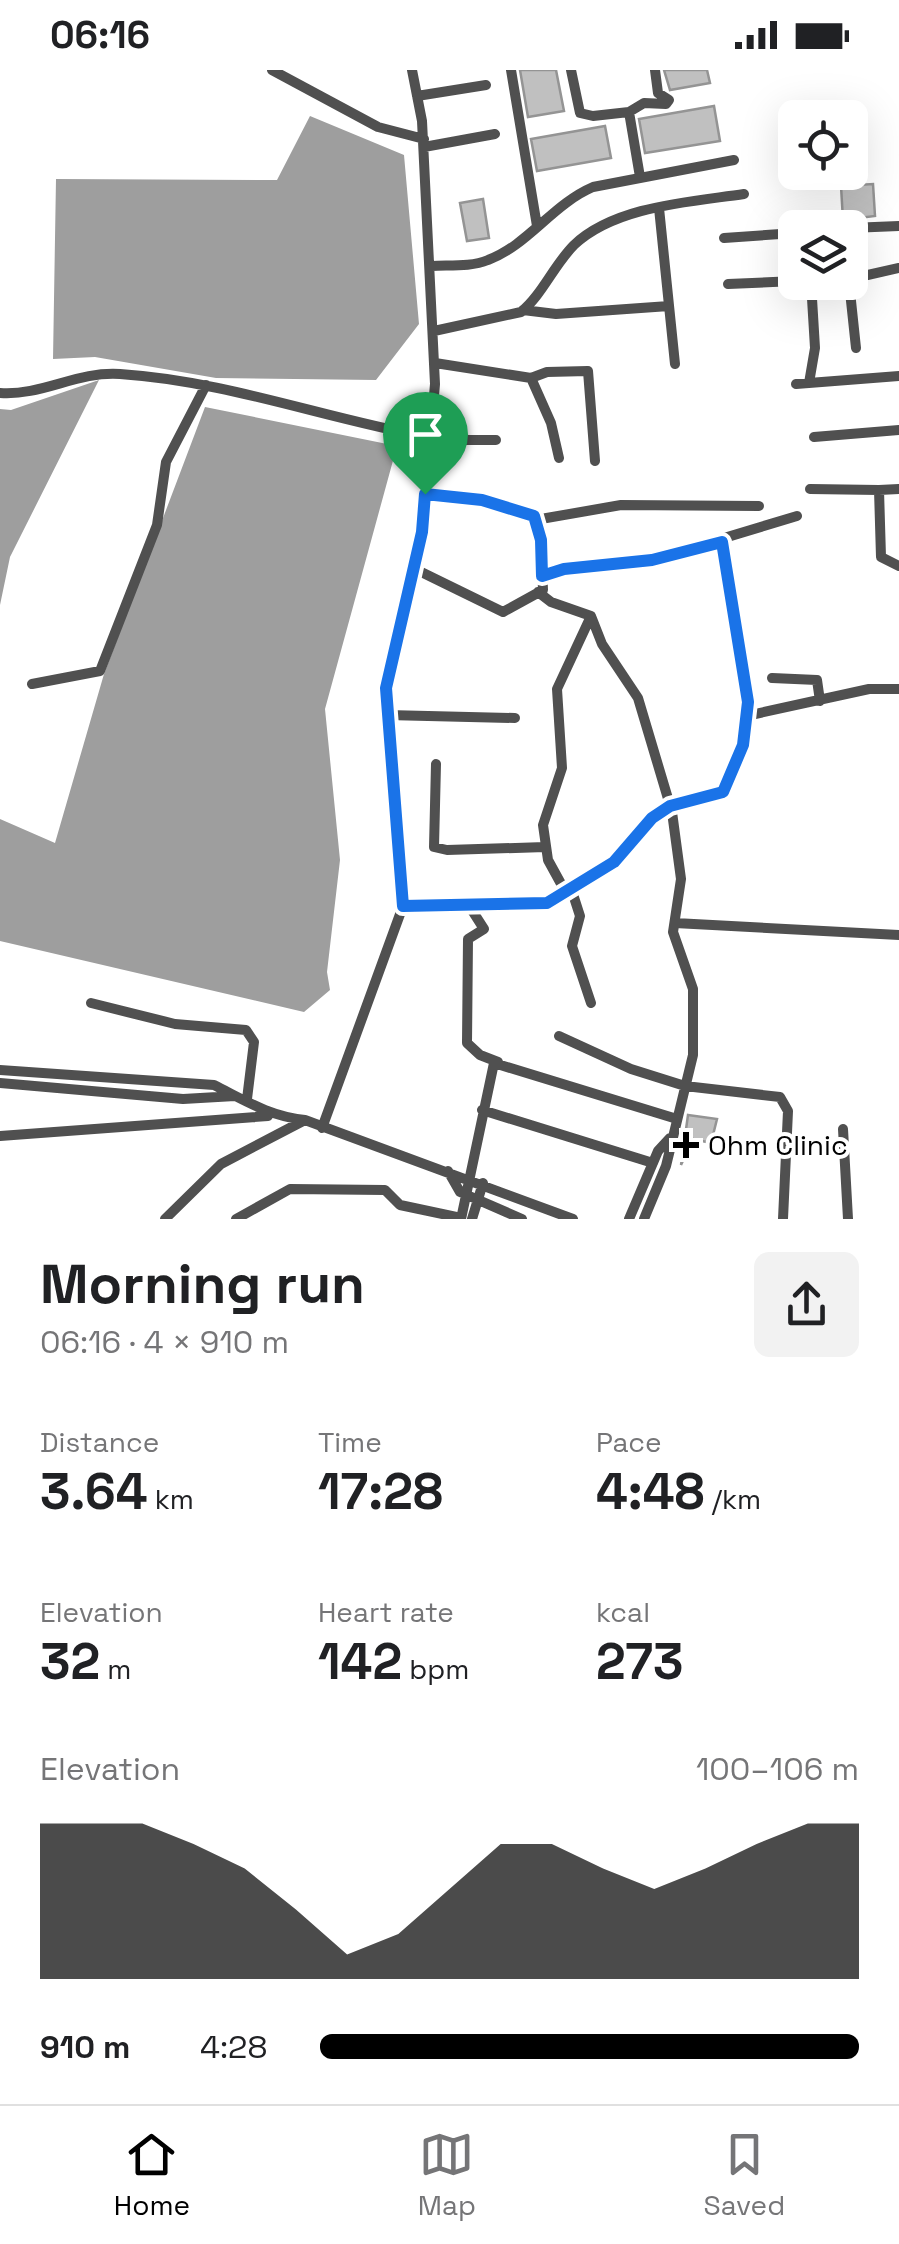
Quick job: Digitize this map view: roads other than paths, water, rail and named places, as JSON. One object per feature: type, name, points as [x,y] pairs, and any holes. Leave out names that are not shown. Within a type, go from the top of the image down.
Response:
[{"type":"street","points":[[272,70],[378,127],[424,143],[495,134]]},
{"type":"street","points":[[322,1128],[403,906],[386,688],[425,494],[435,364],[424,143],[412,70]]},
{"type":"street","points":[[511,70],[537,226]]},
{"type":"street","points":[[571,70],[580,112],[593,116],[629,112],[644,103],[666,104],[669,100],[658,93],[655,70]]},
{"type":"street","points":[[418,96],[486,85]]},
{"type":"street","points":[[629,112],[640,177]]},
{"type":"street","points":[[432,266],[488,260],[574,195],[640,177],[734,160]]},
{"type":"street","points":[[523,310],[577,242],[622,219],[660,208],[744,194]]},
{"type":"street","points":[[660,208],[675,364]]},
{"type":"street","points":[[868,227],[899,226]]},
{"type":"street","points":[[724,238],[778,233]]},
{"type":"street","points":[[868,275],[899,268]]},
{"type":"street","points":[[728,284],[778,282]]},
{"type":"street","points":[[809,384],[816,348],[812,300]]},
{"type":"street","points":[[851,300],[856,348]]},
{"type":"street","points":[[434,331],[523,310],[556,314],[669,306]]},
{"type":"street","points":[[435,364],[531,378],[547,372],[588,371],[595,461]]},
{"type":"street","points":[[0,394],[24,394],[74,377],[103,374],[206,385],[430,438],[496,440]]},
{"type":"street","points":[[796,384],[899,376]]},
{"type":"street","points":[[531,378],[551,423],[559,458]]},
{"type":"street","points":[[32,684],[100,671],[157,525],[166,462],[206,385]]},
{"type":"street","points":[[814,437],[899,430]]},
{"type":"street","points":[[810,489],[899,489]]},
{"type":"street","points":[[879,490],[881,557],[899,566]]},
{"type":"street","points":[[425,494],[482,500],[520,509],[536,520],[621,505],[759,506]]},
{"type":"street","points":[[542,576],[564,569],[652,560],[722,542],[796,516]]},
{"type":"street","points":[[413,568],[503,612],[543,590],[536,520]]},
{"type":"street","points":[[403,906],[547,903],[614,862],[652,818],[670,806],[723,792],[743,745],[746,716],[742,656],[722,542]]},
{"type":"street","points":[[538,592],[551,602],[591,616],[602,644],[638,698],[670,806],[680,879],[674,932],[693,988],[693,1055],[674,1133],[644,1219]]},
{"type":"street","points":[[591,616],[557,689],[562,768],[543,825],[545,847],[580,916],[572,946],[591,1003]]},
{"type":"street","points":[[772,678],[817,680],[820,701]]},
{"type":"street","points":[[746,716],[877,687],[899,689]]},
{"type":"street","points":[[387,715],[515,718]]},
{"type":"street","points":[[436,764],[434,847],[545,847]]},
{"type":"street","points":[[468,904],[484,929],[468,939],[467,1043],[480,1055],[499,1062],[677,1119]]},
{"type":"street","points":[[675,922],[899,935]]},
{"type":"street","points":[[91,1003],[174,1024],[246,1030],[254,1042],[242,1098]]},
{"type":"street","points":[[559,1036],[631,1068],[685,1086],[780,1097],[788,1111],[783,1219]]},
{"type":"street","points":[[471,1198],[469,1178],[489,1069],[499,1062]]},
{"type":"street","points":[[0,1070],[214,1085],[270,1116]]},
{"type":"street","points":[[0,1084],[183,1100],[242,1098]]},
{"type":"street","points":[[482,1110],[654,1162]]},
{"type":"street","points":[[0,1138],[270,1116],[305,1120],[572,1219]]},
{"type":"street","points":[[165,1219],[221,1164],[305,1120]]},
{"type":"street","points":[[843,1130],[848,1219]]},
{"type":"street","points":[[629,1219],[654,1162],[674,1133]]},
{"type":"street","points":[[448,1171],[471,1198],[522,1219]]},
{"type":"street","points":[[236,1219],[298,1188],[385,1190],[400,1205],[465,1218],[471,1198],[482,1183]]},
{"type":"place","name":"Ohm Clinic","points":[[686,1145]]}]
